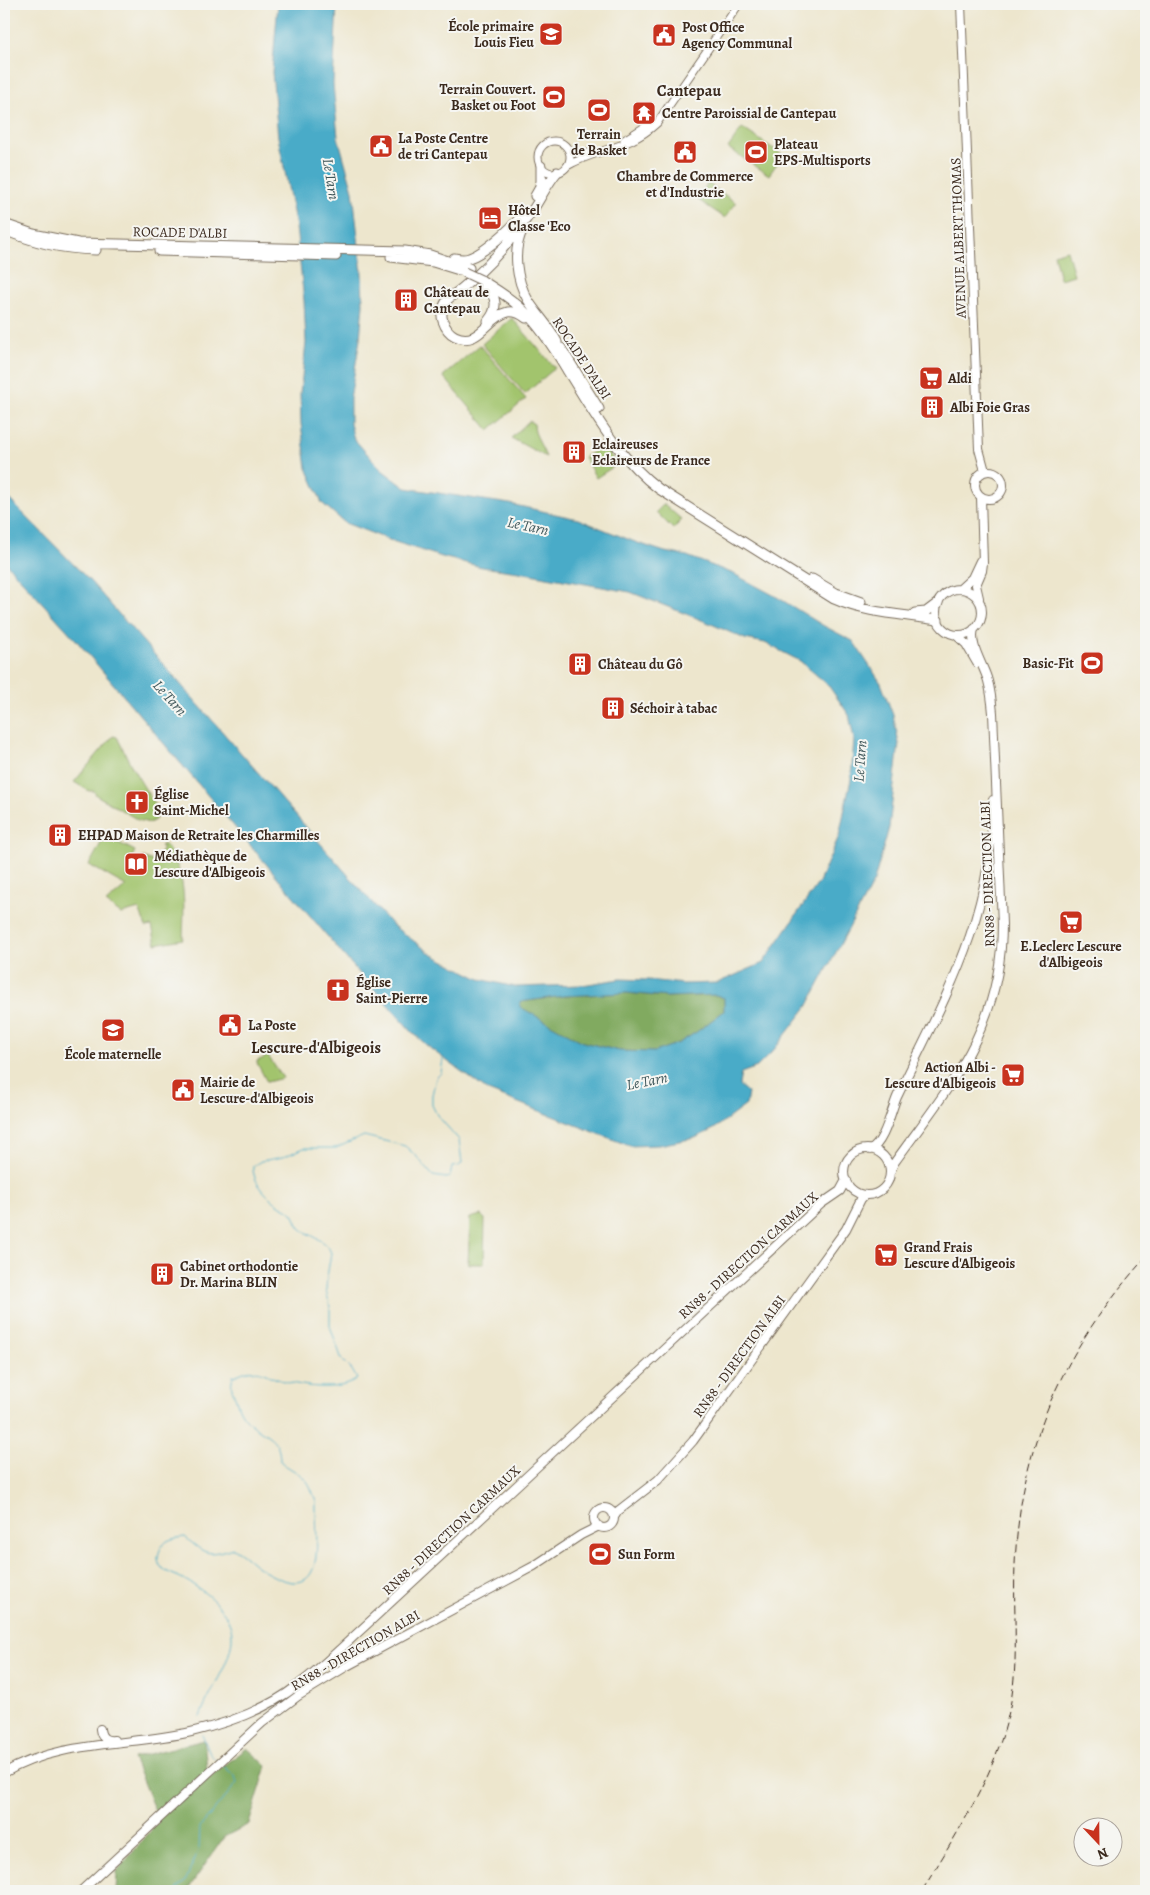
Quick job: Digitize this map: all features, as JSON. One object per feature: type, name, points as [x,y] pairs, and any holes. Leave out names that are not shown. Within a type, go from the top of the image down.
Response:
[{"type":"highway","points":[[541,166],[545,181],[539,204],[521,233],[517,248],[517,263],[524,292],[547,324],[556,342]]},
{"type":"highway","points":[[557,172],[541,186],[538,194],[504,247],[448,300],[442,310],[443,321],[450,332],[462,338],[473,337],[501,314],[519,313],[539,333],[577,386]]},
{"type":"highway","points":[[405,252],[433,253],[461,260],[475,256],[516,223],[545,181]]},
{"type":"highway","name":"ROCADE D'ALBI","points":[[4,224],[33,234],[78,243],[272,251]]},
{"type":"highway","name":"ROCADE D'ALBI","points":[[4,230],[52,246],[78,249],[391,254],[466,271]]},
{"type":"highway","name":"ROCADE D'ALBI","points":[[391,254],[405,252],[430,255],[466,271],[510,299],[535,323],[554,349],[618,449],[638,472],[659,490],[834,599],[861,608],[893,615],[938,620]]},
{"type":"highway","points":[[454,294],[447,308],[447,320],[458,331],[468,334],[475,332],[489,321],[496,306],[492,294],[482,280]]},
{"type":"highway","name":"ROCADE D'ALBI","points":[[482,280],[498,283],[523,302],[543,324],[623,445],[637,462],[661,483],[836,593],[854,601],[912,613],[926,612],[938,603]]},
{"type":"main road","points":[[734,4],[663,110],[652,122],[627,138],[582,154],[568,149],[557,142],[545,144],[538,154],[541,166],[548,172],[557,172],[577,160],[640,137],[657,123],[739,4]]},
{"type":"main road","name":"AVENUE ALBERT THOMAS","points":[[961,4],[979,449],[985,471]]},
{"type":"main road","points":[[567,166],[570,158],[568,149]]},
{"type":"main road","points":[[956,635],[968,633],[974,629],[981,619],[982,613],[976,585],[982,571],[981,497],[974,485],[978,476],[985,471],[992,471],[998,474],[1002,480],[1002,488],[997,496],[989,499],[981,497]]},
{"type":"main road","points":[[870,1150],[877,1145],[892,1096],[943,994],[966,940],[980,884],[993,800],[986,686],[974,657],[966,644],[956,635],[946,631],[938,620],[936,609],[946,592],[960,588],[976,571],[983,552]]},
{"type":"main road","points":[[960,588],[971,592],[979,600]]},
{"type":"main road","name":"RN88 - DIRECTION ALBI","points":[[890,1173],[894,1162],[958,1074],[981,1032],[992,1002],[1001,955],[994,713],[989,684],[973,642],[974,629]]},
{"type":"main road","points":[[870,1150],[878,1152],[884,1157],[889,1165],[890,1173],[883,1188],[877,1192],[865,1195],[850,1187],[846,1180],[845,1166],[849,1158],[856,1152],[870,1150]]},
{"type":"main road","name":"RN88 - DIRECTION CARMAUX","points":[[4,1773],[34,1759],[73,1749],[178,1735],[234,1720],[292,1690],[309,1677],[820,1204],[840,1191],[846,1180]]},
{"type":"main road","name":"RN88 - DIRECTION ALBI","points":[[614,1517],[618,1511],[658,1480],[693,1441],[846,1230],[861,1199],[865,1195]]},
{"type":"main road","points":[[600,1508],[609,1509],[614,1517],[610,1526],[604,1528],[599,1526],[595,1522],[594,1516],[600,1508]]},
{"type":"main road","name":"RN88 - DIRECTION ALBI","points":[[81,1891],[222,1760],[282,1708],[334,1674],[534,1566],[581,1535],[599,1526]]},
{"type":"main road","points":[[34,1759],[60,1749],[92,1742],[208,1727]]},
{"type":"main road","points":[[92,1742],[100,1729],[102,1736],[109,1740]]},
{"type":"green space","name":"Plateau EPS-Multisports","points":[[742,128],[783,155],[769,175],[728,148]]},
{"type":"green space","points":[[708,183],[736,203],[725,218],[697,199]]},
{"type":"green space","points":[[1067,250],[1074,275],[1060,279],[1054,254]]},
{"type":"green space","points":[[512,318],[555,368],[525,394],[482,344]]},
{"type":"green space","points":[[480,345],[526,399],[489,430],[443,376]]},
{"type":"green space","points":[[529,421],[534,424],[535,432],[546,457],[511,438]]},
{"type":"green space","points":[[605,445],[616,465],[596,478],[584,457]]},
{"type":"green space","points":[[664,504],[682,520],[673,529],[656,512]]},
{"type":"green space","points":[[113,736],[117,737],[132,767],[159,812],[155,820],[149,823],[138,820],[96,795],[94,791],[89,791],[74,782]]},
{"type":"green space","points":[[105,836],[135,851],[132,857],[140,863],[143,857],[155,862],[163,848],[160,846],[164,844],[172,854],[181,877],[183,889],[183,939],[156,944],[152,926],[146,927],[139,909],[121,914],[106,903],[126,886],[89,865]]},
{"type":"green space","points":[[627,993],[667,997],[716,995],[724,998],[724,1011],[679,1043],[655,1052],[620,1051],[583,1042],[519,1007],[520,1002],[563,996]]},
{"type":"green space","points":[[268,1056],[283,1078],[267,1082],[257,1061]]},
{"type":"green space","points":[[481,1215],[485,1219],[484,1264],[468,1264],[470,1218]]},
{"type":"green space","points":[[204,1740],[208,1778],[247,1748],[267,1766],[249,1824],[224,1837],[187,1891],[116,1891],[117,1871],[159,1821],[133,1758]]},
{"type":"water","name":"Le Tarn","points":[[278,4],[337,4],[333,84],[338,137],[353,191],[362,274],[363,304],[360,339],[350,399],[350,424],[354,439],[382,470],[406,488],[510,504],[578,519],[635,542],[665,552],[687,556],[734,574],[853,641],[881,683],[893,715],[899,743],[889,828],[874,881],[807,1007],[773,1051],[757,1067],[741,1073],[739,1085],[748,1093],[746,1105],[714,1129],[695,1138],[659,1145],[630,1146],[488,1091],[431,1049],[413,1033],[345,957],[76,640],[4,561],[4,494],[90,581],[392,925],[433,955],[480,979],[515,987],[582,985],[620,979],[683,984],[717,983],[763,963],[819,882],[839,836],[851,779],[854,739],[849,715],[828,685],[800,661],[765,643],[745,639],[630,592],[482,567],[392,541],[345,523],[322,503],[307,468],[301,424],[300,394],[306,343],[304,301],[296,227],[278,137],[272,72]],"holes":[[[627,993],[667,997],[716,995],[724,998],[724,1011],[679,1043],[654,1052],[620,1051],[583,1042],[520,1007],[520,1002],[563,996]]]},
{"type":"waterway","points":[[200,1717],[230,1650],[231,1628],[224,1612],[212,1599],[198,1588],[160,1566],[158,1556],[162,1547],[170,1540],[185,1537],[207,1552],[212,1553],[233,1548],[264,1571],[285,1581],[300,1582],[309,1576],[314,1565],[317,1550],[316,1501],[310,1486],[306,1480],[280,1461],[279,1452],[274,1440],[253,1425],[243,1415],[233,1390],[233,1376],[247,1371],[255,1371],[285,1382],[318,1387],[340,1386],[357,1379],[352,1370],[342,1360],[330,1326],[330,1307],[326,1290],[331,1253],[329,1248],[322,1241],[301,1229],[291,1212],[266,1194],[255,1178],[253,1166],[261,1161],[283,1157],[304,1148],[336,1148],[364,1136],[405,1146],[433,1176],[450,1177],[452,1167],[459,1166],[462,1163],[459,1140],[437,1115],[432,1105],[436,1078],[441,1073],[443,1059]]},
{"type":"waterway","points":[[202,1735],[211,1755],[216,1760]]},
{"type":"waterway","points":[[175,1891],[185,1882],[199,1849],[200,1827],[237,1783],[235,1776],[221,1764]]},
{"type":"railway","points":[[922,1891],[976,1800],[997,1752],[1005,1727],[1011,1701],[1015,1667],[1015,1565],[1019,1520],[1026,1478],[1037,1437],[1052,1399],[1070,1362],[1092,1326],[1117,1291],[1146,1257]]},
{"type":"place","name":"École primaire Louis Fieu","points":[[551,34]]},
{"type":"place","name":"Post Office Agency Communal","points":[[664,35]]},
{"type":"place","name":"Terrain Couvert. Basket ou Foot","points":[[554,97]]},
{"type":"place","name":"Terrain de Basket","points":[[599,110]]},
{"type":"place","name":"Centre Paroissial de Cantepau","points":[[644,113]]},
{"type":"place","name":"La Poste Centre de tri Cantepau","points":[[381,146]]},
{"type":"place","name":"Chambre de Commerce et d'Industrie","points":[[685,152]]},
{"type":"place","name":"Plateau EPS-Multisports","points":[[756,152]]},
{"type":"place","name":"Hôtel Classe 'Eco","points":[[490,218]]},
{"type":"place","name":"Château de Cantepau","points":[[406,300]]},
{"type":"place","name":"Aldi","points":[[931,378]]},
{"type":"place","name":"Albi Foie Gras","points":[[932,407]]},
{"type":"place","name":"Eclaireuses Eclaireurs de France","points":[[574,452]]},
{"type":"place","name":"Basic-Fit","points":[[1092,663]]},
{"type":"place","name":"Château du Gô","points":[[580,664]]},
{"type":"place","name":"Séchoir à tabac","points":[[613,708]]},
{"type":"place","name":"Église Saint-Michel","points":[[137,802]]},
{"type":"place","name":"EHPAD Maison de Retraite les Charmilles","points":[[60,835]]},
{"type":"place","name":"Médiathèque de Lescure d'Albigeois","points":[[136,864]]},
{"type":"place","name":"E.Leclerc Lescure d'Albigeois","points":[[1071,922]]},
{"type":"place","name":"Église Saint-Pierre","points":[[338,990]]},
{"type":"place","name":"La Poste","points":[[230,1025]]},
{"type":"place","name":"École maternelle","points":[[113,1030]]},
{"type":"place","name":"Action Albi - Lescure d'Albigeois","points":[[1013,1075]]},
{"type":"place","name":"Mairie de Lescure-d'Albigeois","points":[[183,1090]]},
{"type":"place","name":"Grand Frais Lescure d'Albigeois","points":[[886,1255]]},
{"type":"place","name":"Cabinet orthodontie Dr. Marina BLIN","points":[[162,1274]]},
{"type":"place","name":"Sun Form","points":[[600,1554]]},
{"type":"district","name":"Cantepau","points":[[689,90]]},
{"type":"district","name":"Lescure-d'Albigeois","points":[[316,1047]]}]
